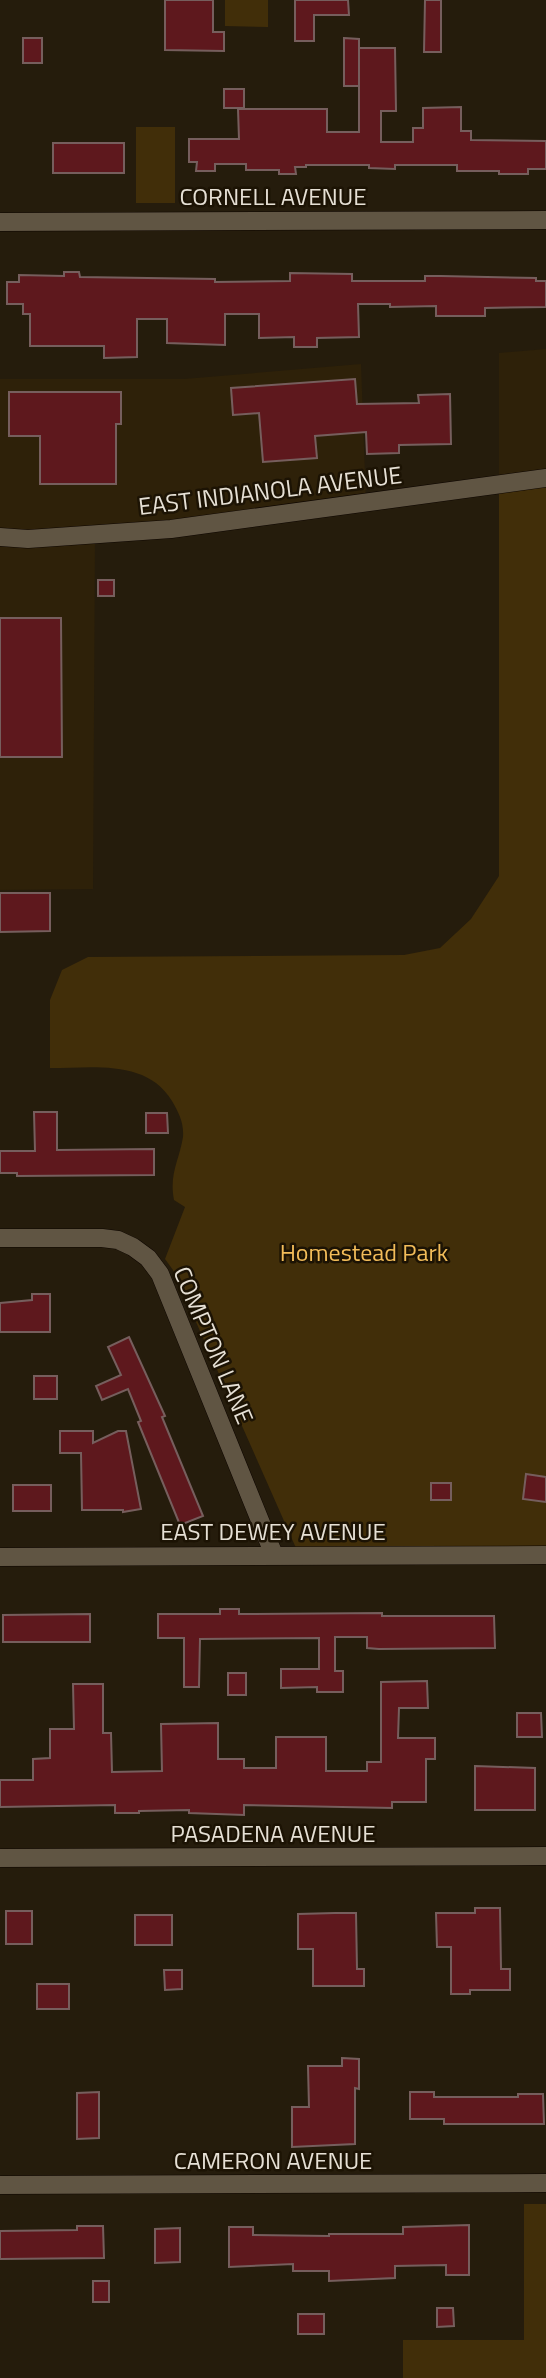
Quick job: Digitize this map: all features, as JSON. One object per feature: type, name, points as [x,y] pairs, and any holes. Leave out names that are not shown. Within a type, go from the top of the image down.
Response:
[{"type":"street","name":"CORNELL AVENUE","points":[[0,222],[546,220]]},
{"type":"street","name":"EAST INDIANOLA AVENUE","points":[[0,537],[28,539],[206,525],[546,478]]},
{"type":"street","points":[[0,545],[28,539]]},
{"type":"street","name":"COMPTON LANE","points":[[0,1238],[118,1240],[148,1258],[160,1274],[274,1555]]},
{"type":"street","name":"EAST DEWEY AVENUE","points":[[0,1557],[546,1555]]},
{"type":"street","name":"PASADENA AVENUE","points":[[0,1858],[546,1856]]},
{"type":"street","name":"CAMERON AVENUE","points":[[0,2185],[546,2183]]},
{"type":"shaded area","points":[[546,349],[546,478],[499,484],[499,353]]},
{"type":"shaded area","points":[[361,364],[366,503],[95,535],[93,889],[0,890],[0,379],[184,379]]},
{"type":"green space","points":[[225,0],[268,0],[268,27],[225,26]]},
{"type":"green space","points":[[136,127],[175,127],[175,203],[136,203]]},
{"type":"green space","name":"Homestead Park","points":[[546,478],[546,1555],[296,1548],[173,1270],[165,1259],[185,1207],[174,1200],[173,1191],[183,1137],[179,1114],[161,1088],[134,1072],[101,1067],[50,1068],[50,1000],[62,970],[88,957],[404,955],[440,948],[471,919],[499,876],[499,484]]},
{"type":"green space","points":[[524,2204],[546,2204],[546,2378],[403,2378],[403,2340],[524,2340]]},
{"type":"building","points":[[165,0],[213,0],[213,32],[224,32],[224,51],[165,50]]},
{"type":"building","points":[[295,0],[348,0],[349,15],[314,15],[314,41],[295,41]]},
{"type":"building","points":[[425,0],[441,0],[441,52],[424,52]]},
{"type":"building","points":[[23,38],[42,38],[42,63],[23,63]]},
{"type":"building","points":[[344,38],[359,39],[359,86],[344,86]]},
{"type":"building","points":[[359,48],[395,48],[396,111],[381,111],[381,142],[413,142],[413,128],[423,128],[423,108],[461,107],[461,131],[471,131],[471,140],[546,141],[546,169],[528,169],[528,174],[499,174],[499,171],[457,171],[457,165],[395,165],[395,169],[369,168],[369,165],[306,165],[295,167],[296,174],[279,174],[279,170],[246,170],[246,164],[215,164],[215,171],[196,171],[197,162],[189,162],[189,139],[239,139],[238,109],[327,109],[327,132],[359,132]]},
{"type":"building","points":[[224,89],[244,89],[244,108],[224,108]]},
{"type":"building","points":[[53,143],[124,143],[124,173],[53,173]]},
{"type":"building","points":[[64,272],[79,272],[80,277],[215,279],[215,282],[290,281],[290,273],[352,274],[352,281],[425,281],[425,276],[536,278],[536,281],[546,281],[546,307],[485,308],[485,316],[436,316],[436,306],[390,307],[390,304],[358,304],[359,337],[317,338],[317,347],[294,347],[294,337],[259,338],[259,314],[225,314],[225,345],[167,343],[167,319],[137,319],[137,357],[104,358],[104,346],[30,346],[30,314],[23,314],[23,304],[7,304],[7,282],[19,282],[19,275],[64,276]]},
{"type":"building","points":[[355,379],[357,404],[419,403],[418,395],[450,394],[451,444],[399,445],[399,453],[367,454],[366,432],[315,436],[317,458],[263,462],[259,413],[233,415],[231,388]]},
{"type":"building","points":[[9,392],[121,392],[121,424],[116,424],[116,484],[40,484],[40,436],[9,436]]},
{"type":"building","points":[[98,580],[114,580],[114,596],[98,596]]},
{"type":"building","points":[[0,618],[61,618],[62,757],[0,757]]},
{"type":"building","points":[[0,893],[50,893],[50,931],[0,932]]},
{"type":"building","points":[[34,1112],[57,1112],[57,1150],[154,1149],[154,1175],[17,1176],[17,1173],[0,1173],[0,1151],[35,1151]]},
{"type":"building","points":[[146,1113],[167,1113],[168,1133],[146,1133]]},
{"type":"building","points":[[32,1294],[50,1294],[50,1332],[0,1332],[0,1303],[32,1300]]},
{"type":"building","points":[[129,1337],[165,1416],[162,1417],[203,1516],[180,1525],[138,1422],[141,1421],[128,1389],[102,1400],[96,1386],[121,1375],[108,1347]]},
{"type":"building","points":[[34,1376],[57,1376],[57,1399],[34,1399]]},
{"type":"building","points":[[60,1431],[93,1431],[93,1443],[118,1431],[126,1431],[141,1509],[123,1512],[82,1510],[81,1453],[60,1453]]},
{"type":"building","points":[[526,1474],[546,1477],[546,1502],[523,1499]]},
{"type":"building","points":[[431,1483],[451,1483],[451,1500],[431,1500]]},
{"type":"building","points":[[13,1485],[51,1485],[51,1511],[13,1511]]},
{"type":"building","points":[[220,1609],[239,1609],[239,1614],[382,1613],[382,1616],[494,1616],[495,1648],[379,1649],[367,1648],[367,1637],[335,1637],[335,1671],[343,1671],[343,1692],[317,1692],[317,1687],[281,1688],[281,1669],[319,1669],[319,1638],[200,1639],[199,1687],[184,1687],[184,1638],[158,1638],[158,1614],[220,1614]]},
{"type":"building","points":[[90,1614],[90,1642],[3,1642],[3,1615]]},
{"type":"building","points":[[228,1673],[246,1673],[246,1695],[228,1695]]},
{"type":"building","points":[[427,1681],[428,1708],[399,1708],[398,1738],[435,1738],[435,1759],[426,1759],[426,1802],[392,1802],[392,1808],[244,1805],[244,1815],[189,1813],[189,1810],[115,1813],[115,1805],[0,1807],[0,1780],[33,1780],[33,1759],[50,1758],[50,1729],[74,1729],[73,1684],[103,1684],[103,1733],[111,1733],[112,1772],[162,1771],[161,1724],[218,1723],[218,1759],[244,1759],[244,1768],[276,1768],[276,1737],[326,1737],[326,1771],[367,1771],[367,1762],[381,1762],[381,1682]]},
{"type":"building","points":[[517,1713],[541,1713],[542,1737],[517,1737]]},
{"type":"building","points":[[475,1766],[535,1768],[535,1810],[475,1810]]},
{"type":"building","points":[[475,1908],[500,1908],[501,1969],[510,1969],[510,1990],[470,1990],[470,1994],[451,1994],[451,1947],[437,1947],[436,1913],[475,1913]]},
{"type":"building","points":[[6,1911],[32,1911],[32,1944],[6,1944]]},
{"type":"building","points":[[356,1913],[357,1969],[364,1969],[364,1986],[313,1986],[313,1949],[298,1949],[298,1914]]},
{"type":"building","points":[[135,1915],[172,1915],[172,1945],[135,1945]]},
{"type":"building","points":[[164,1970],[182,1970],[182,1989],[165,1990]]},
{"type":"building","points":[[37,1984],[69,1984],[69,2009],[37,2009]]},
{"type":"building","points":[[342,2058],[359,2059],[359,2089],[355,2088],[355,2144],[292,2147],[292,2107],[309,2107],[308,2066],[342,2066]]},
{"type":"building","points":[[99,2092],[99,2138],[77,2139],[77,2093]]},
{"type":"building","points":[[410,2092],[434,2092],[434,2097],[518,2097],[518,2094],[543,2094],[544,2124],[444,2124],[444,2119],[410,2119]]},
{"type":"building","points":[[469,2225],[469,2275],[446,2275],[446,2265],[395,2266],[395,2278],[329,2281],[329,2271],[293,2271],[293,2264],[229,2267],[229,2227],[253,2227],[253,2235],[329,2236],[403,2234],[403,2227]]},
{"type":"building","points":[[77,2226],[103,2226],[104,2258],[0,2259],[0,2231],[77,2230]]},
{"type":"building","points":[[180,2228],[180,2262],[155,2263],[155,2229]]},
{"type":"building","points":[[93,2281],[109,2281],[109,2302],[93,2302]]},
{"type":"building","points":[[437,2308],[453,2308],[454,2326],[437,2327]]},
{"type":"building","points":[[298,2314],[324,2314],[324,2334],[298,2334]]}]
